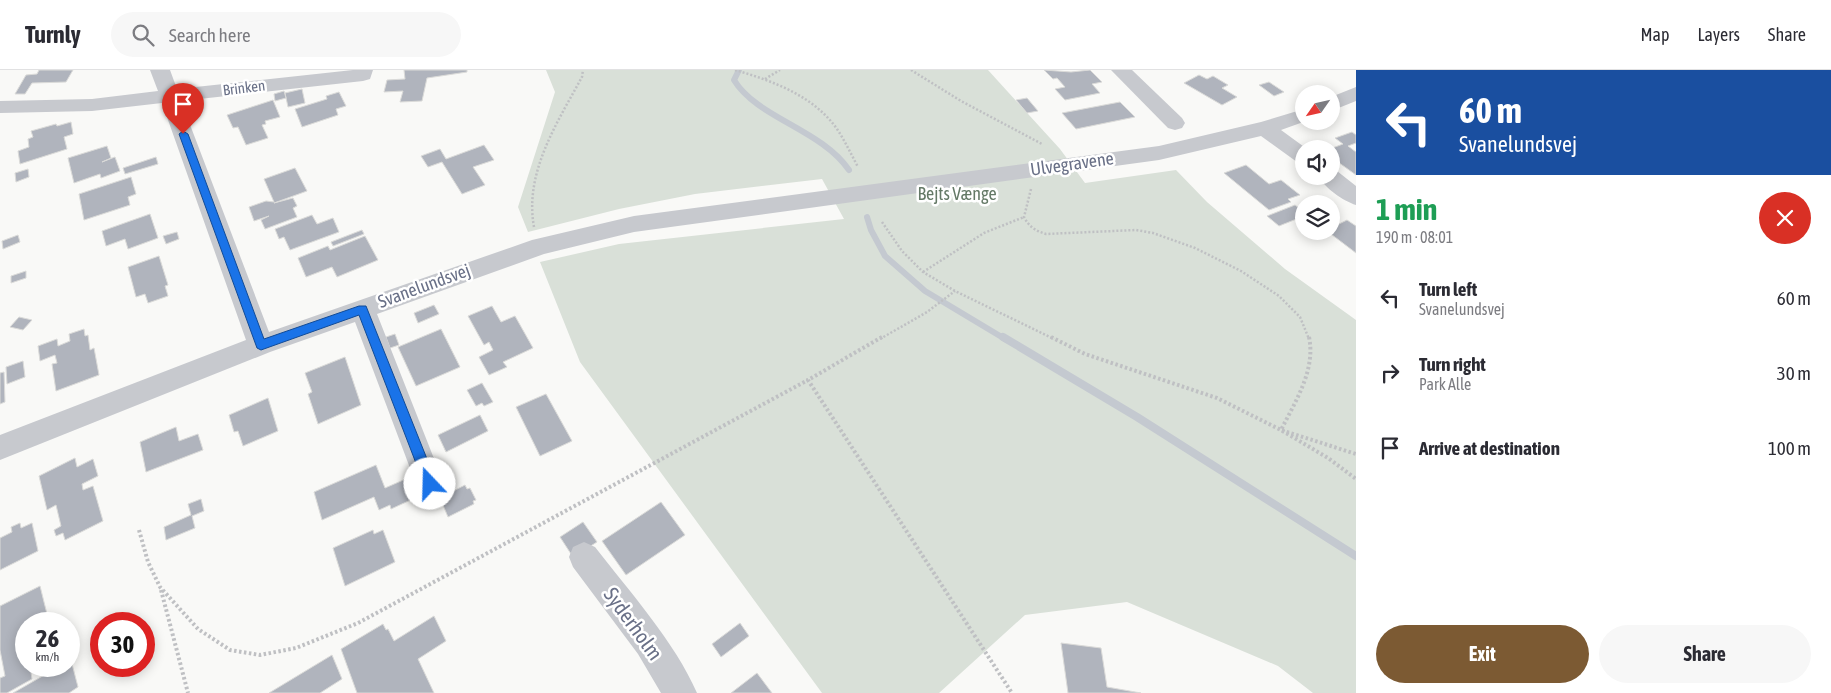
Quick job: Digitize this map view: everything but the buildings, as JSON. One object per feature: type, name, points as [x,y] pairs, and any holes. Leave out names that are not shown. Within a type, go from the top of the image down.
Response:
[{"type":"street","points":[[160,70],[261,345]]},
{"type":"street","name":"Brinken","points":[[0,107],[92,105],[363,75],[363,70]]},
{"type":"street","points":[[1121,70],[1175,123]]},
{"type":"street","points":[[1340,101],[1356,93]]},
{"type":"street","name":"Ulvegravene","points":[[836,195],[1159,153],[1265,128],[1295,118]]},
{"type":"street","points":[[1265,128],[1295,151]]},
{"type":"street","points":[[1340,185],[1356,197]]},
{"type":"street","name":"Svanelundsvej","points":[[0,448],[261,345],[483,264],[540,246],[634,224],[836,195]]},
{"type":"street","points":[[363,309],[430,484]]},
{"type":"street","name":"Syderholm","points":[[584,557],[649,644],[680,693]]},
{"type":"path","points":[[540,246],[529,211],[535,180],[551,132],[582,77],[583,70]]},
{"type":"path","points":[[735,70],[796,94],[820,110],[836,128],[858,167]]},
{"type":"path","points":[[764,80],[780,70]]},
{"type":"path","points":[[911,70],[961,101],[1042,144]]},
{"type":"path","points":[[1023,171],[1029,181],[1031,192],[1024,217]]},
{"type":"path","points":[[923,272],[961,246],[997,226],[1024,217]]},
{"type":"path","points":[[1024,217],[1031,227],[1046,234],[1136,230],[1150,232],[1174,240],[1257,281],[1293,307],[1308,332],[1310,355],[1304,380],[1281,430]]},
{"type":"path","points":[[882,222],[902,251],[923,272],[955,291],[1086,354],[1217,398],[1281,430],[1328,458],[1356,479]]},
{"type":"path","points":[[160,587],[198,630],[230,650],[260,655],[296,648],[358,623],[808,380],[927,312],[955,291]]},
{"type":"path","points":[[808,380],[1012,693]]},
{"type":"path","points":[[1281,430],[1356,454]]},
{"type":"path","points":[[139,530],[148,562],[160,587],[188,693]]},
{"type":"green space","name":"Bejts Vænge","points":[[546,70],[988,70],[1060,149],[1085,183],[1176,170],[1207,202],[1285,269],[1356,320],[1356,693],[1313,693],[1278,666],[1127,602],[1025,615],[939,693],[822,693],[580,362],[540,262],[619,244],[844,219],[822,179],[695,194],[619,209],[528,232],[518,207],[555,92]]},
{"type":"waterway","points":[[739,70],[734,80],[744,93],[773,114],[822,144],[837,156],[849,170]]},
{"type":"waterway","points":[[867,217],[871,230],[885,256],[925,291],[1005,339]]},
{"type":"waterway","points":[[1003,337],[1137,417],[1356,556]]},
{"type":"route","points":[[183,134],[261,345],[363,309],[430,484]]}]
